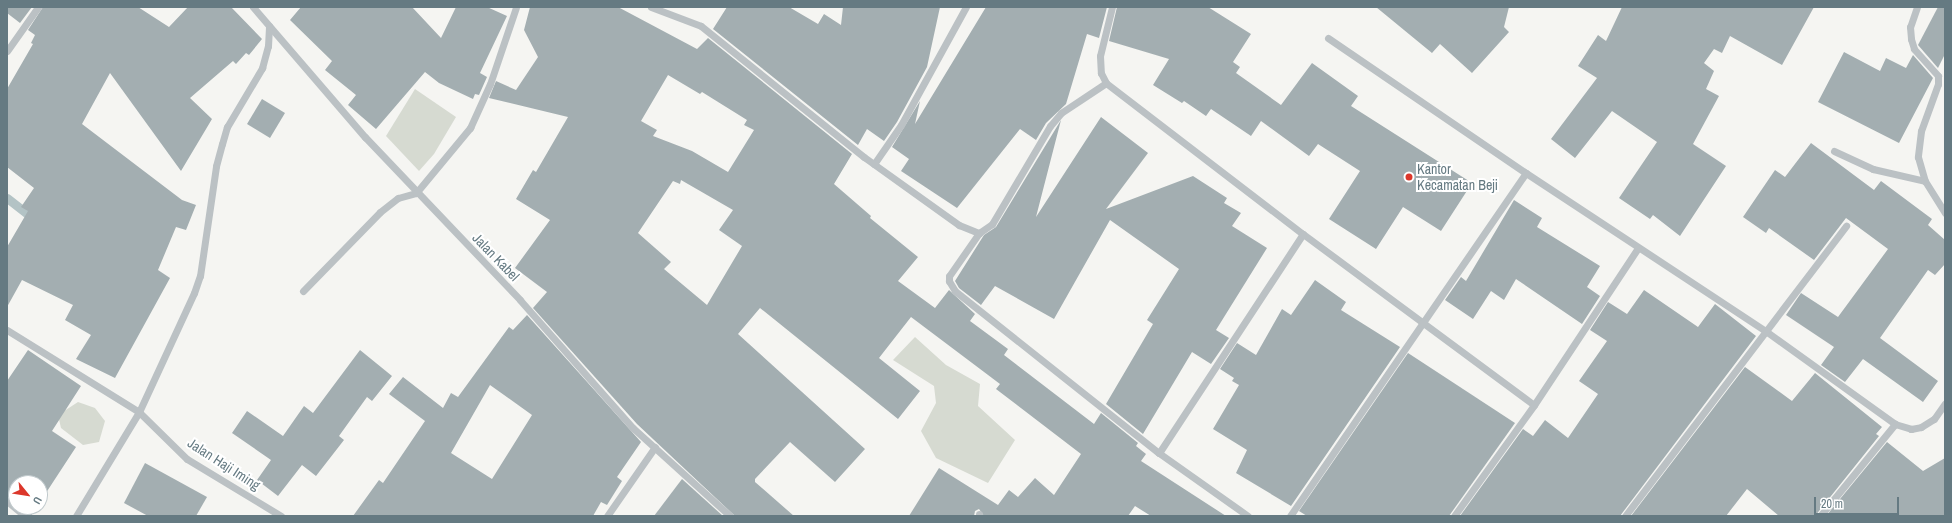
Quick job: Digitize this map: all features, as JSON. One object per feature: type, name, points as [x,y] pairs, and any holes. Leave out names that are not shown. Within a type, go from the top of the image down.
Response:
[{"type":"street","points":[[7,50],[38,7]]},
{"type":"street","name":"Jalan Kabel","points":[[253,7],[416,193],[520,300],[633,428],[730,516]]},
{"type":"street","points":[[303,291],[380,212],[398,198],[416,193],[470,128],[490,84],[516,7]]},
{"type":"street","points":[[651,7],[701,26],[874,164],[959,225],[978,233]]},
{"type":"street","points":[[874,164],[912,106],[966,7]]},
{"type":"street","points":[[1112,7],[1100,56],[1101,73],[1106,83],[1303,234],[1534,405]]},
{"type":"street","points":[[1917,7],[1910,27],[1912,44],[1938,76],[1936,94],[1921,131],[1918,157],[1925,181],[1945,213]]},
{"type":"street","points":[[76,516],[139,412],[194,293],[200,276],[216,166],[222,144],[228,127],[262,68],[268,46],[270,26]]},
{"type":"street","points":[[1328,38],[1526,173],[1767,332],[1895,424],[1911,429],[1922,427],[1934,419],[1945,403]]},
{"type":"street","points":[[1106,83],[1061,113],[1050,126],[992,224],[978,233],[949,276],[955,291],[1159,453],[1248,516]]},
{"type":"street","points":[[1834,151],[1872,169],[1925,181]]},
{"type":"street","points":[[1290,516],[1526,173]]},
{"type":"street","points":[[1625,516],[1767,332],[1846,226]]},
{"type":"street","points":[[1159,453],[1303,234]]},
{"type":"street","points":[[1454,516],[1534,405],[1638,248]]},
{"type":"street","name":"Jalan Haji Iming","points":[[7,330],[139,412],[187,459],[281,516]]},
{"type":"street","points":[[1820,516],[1895,424]]},
{"type":"street","points":[[607,516],[655,447]]},
{"type":"street","points":[[7,501],[25,516]]},
{"type":"shaded area","points":[[415,89],[456,117],[434,154],[419,171],[386,136]]},
{"type":"shaded area","points":[[915,337],[946,365],[980,384],[978,406],[1015,440],[988,483],[936,458],[921,431],[936,403],[934,386],[893,360]]},
{"type":"shaded area","points":[[78,402],[95,408],[105,421],[99,442],[83,445],[61,428],[58,415]]},
{"type":"building","points":[[7,7],[32,7],[20,23],[7,13]]},
{"type":"building","points":[[43,7],[138,7],[169,27],[188,7],[231,7],[262,39],[249,55],[246,53],[236,64],[233,61],[190,98],[212,119],[181,171],[110,73],[82,124],[182,200],[196,205],[186,230],[176,227],[158,270],[170,278],[115,378],[76,359],[91,335],[65,320],[73,305],[22,280],[7,307],[7,247],[28,211],[21,207],[34,188],[7,167],[7,89],[33,44],[31,43],[35,35],[28,30]]},
{"type":"building","points":[[301,7],[412,7],[441,38],[456,7],[487,7],[507,16],[480,73],[487,77],[479,95],[475,94],[473,99],[439,83],[425,72],[376,129],[348,105],[356,95],[325,70],[332,61],[290,20]]},
{"type":"building","points":[[530,7],[618,7],[697,49],[708,38],[852,154],[834,184],[871,216],[870,218],[918,257],[898,281],[935,308],[949,290],[975,314],[970,321],[1008,349],[1004,355],[1094,424],[1101,413],[1138,443],[1136,446],[1146,454],[1141,461],[1226,516],[1151,516],[1135,506],[1128,516],[984,516],[979,509],[975,511],[974,516],[909,516],[939,468],[998,505],[1009,490],[1018,497],[1035,478],[1054,495],[1081,454],[996,389],[1000,384],[911,317],[879,358],[920,391],[898,419],[760,308],[738,334],[865,449],[835,482],[790,442],[755,479],[755,482],[794,516],[735,516],[637,424],[533,308],[547,292],[515,268],[550,220],[516,199],[533,170],[536,172],[568,117],[489,98],[496,81],[516,90],[538,57],[524,30]],"holes":[[[668,75],[700,94],[702,92],[747,120],[744,125],[754,130],[728,172],[692,151],[653,136],[657,130],[641,121]],[[681,180],[733,210],[719,230],[742,246],[707,305],[664,269],[671,262],[638,233],[673,181],[680,184]]]},
{"type":"building","points":[[727,7],[789,7],[818,24],[824,14],[841,25],[843,7],[940,7],[927,67],[897,122],[884,141],[867,129],[858,145],[713,29]]},
{"type":"building","points":[[986,7],[1107,7],[1099,38],[1087,34],[1066,104],[1046,123],[1036,140],[1020,129],[957,208],[901,171],[909,159],[892,147],[920,101],[915,124]]},
{"type":"building","points":[[1117,7],[1208,7],[1251,34],[1233,62],[1240,67],[1236,73],[1281,105],[1312,63],[1358,96],[1351,106],[1472,183],[1441,231],[1403,207],[1376,249],[1329,219],[1360,171],[1318,144],[1309,156],[1261,121],[1251,136],[1211,109],[1206,116],[1184,101],[1182,103],[1153,85],[1169,59],[1109,41]]},
{"type":"building","points":[[1376,7],[1509,7],[1504,27],[1509,32],[1472,73],[1440,44],[1432,53]]},
{"type":"building","points":[[1622,7],[1814,7],[1782,65],[1730,36],[1722,53],[1714,49],[1704,63],[1714,71],[1706,89],[1719,96],[1693,144],[1726,166],[1680,236],[1653,215],[1650,219],[1619,198],[1657,142],[1612,111],[1575,158],[1551,139],[1597,78],[1578,66],[1598,35],[1606,41]]},
{"type":"building","points":[[1938,7],[1945,7],[1945,54],[1938,68],[1918,45]]},
{"type":"building","points":[[1844,52],[1880,71],[1886,58],[1906,68],[1913,55],[1933,78],[1899,143],[1818,102]]},
{"type":"building","points":[[262,99],[285,113],[270,138],[247,124]]},
{"type":"building","points":[[1101,117],[1148,153],[1106,209],[1193,176],[1227,198],[1224,203],[1241,213],[1232,226],[1267,248],[1216,330],[1229,338],[1211,364],[1192,352],[1143,434],[1106,404],[1153,324],[1147,320],[1179,269],[1110,220],[1054,319],[995,286],[981,305],[959,288],[955,281],[984,235],[996,227],[1061,120],[1036,217]]},
{"type":"building","points":[[1811,143],[1874,190],[1881,181],[1932,219],[1928,225],[1945,240],[1945,264],[1935,275],[1928,270],[1880,338],[1938,381],[1923,402],[1863,359],[1845,382],[1821,365],[1834,347],[1786,315],[1801,293],[1838,317],[1888,249],[1846,218],[1814,260],[1769,228],[1766,233],[1743,217],[1775,170],[1785,177]]},
{"type":"building","points":[[1514,200],[1542,218],[1537,227],[1600,266],[1587,287],[1600,296],[1582,324],[1516,279],[1504,300],[1491,291],[1473,319],[1445,300],[1461,277],[1466,281]]},
{"type":"building","points":[[1315,280],[1346,302],[1341,310],[1400,347],[1291,506],[1236,473],[1247,450],[1213,429],[1239,385],[1232,381],[1234,378],[1220,369],[1237,343],[1256,355],[1282,309],[1291,315]]},
{"type":"building","points":[[1644,290],[1698,327],[1715,304],[1756,336],[1620,516],[1460,516],[1523,429],[1533,436],[1545,420],[1568,438],[1598,394],[1579,381],[1607,341],[1590,330],[1608,302],[1627,314]]},
{"type":"building","points":[[527,315],[641,442],[617,477],[622,481],[607,505],[601,502],[593,516],[353,516],[379,480],[383,483],[425,421],[389,394],[403,377],[443,408],[451,393],[458,397],[509,327],[513,330]],"holes":[[[490,385],[532,415],[492,479],[451,453]]]},
{"type":"building","points":[[28,350],[81,386],[52,431],[76,447],[48,490],[48,475],[8,475],[8,497],[7,496],[7,381]]},
{"type":"building","points":[[360,350],[392,376],[372,401],[367,397],[339,436],[344,440],[316,476],[302,465],[278,496],[257,480],[271,460],[232,433],[247,411],[283,436],[304,406],[313,413]]},
{"type":"building","points":[[1408,353],[1515,423],[1449,516],[1307,516],[1299,511]]},
{"type":"building","points":[[1745,367],[1792,401],[1815,373],[1882,427],[1876,434],[1879,436],[1815,516],[1779,516],[1747,489],[1726,516],[1631,516]]},
{"type":"building","points":[[1887,442],[1923,471],[1945,458],[1945,516],[1826,516]]},
{"type":"building","points":[[145,463],[207,497],[196,516],[148,516],[124,503]]},
{"type":"building","points":[[682,479],[723,516],[654,516]]},
{"type":"waterway","points":[[7,198],[36,221]]},
{"type":"place","name":"Kantor Kecamatan Beji","points":[[1409,177]]}]
